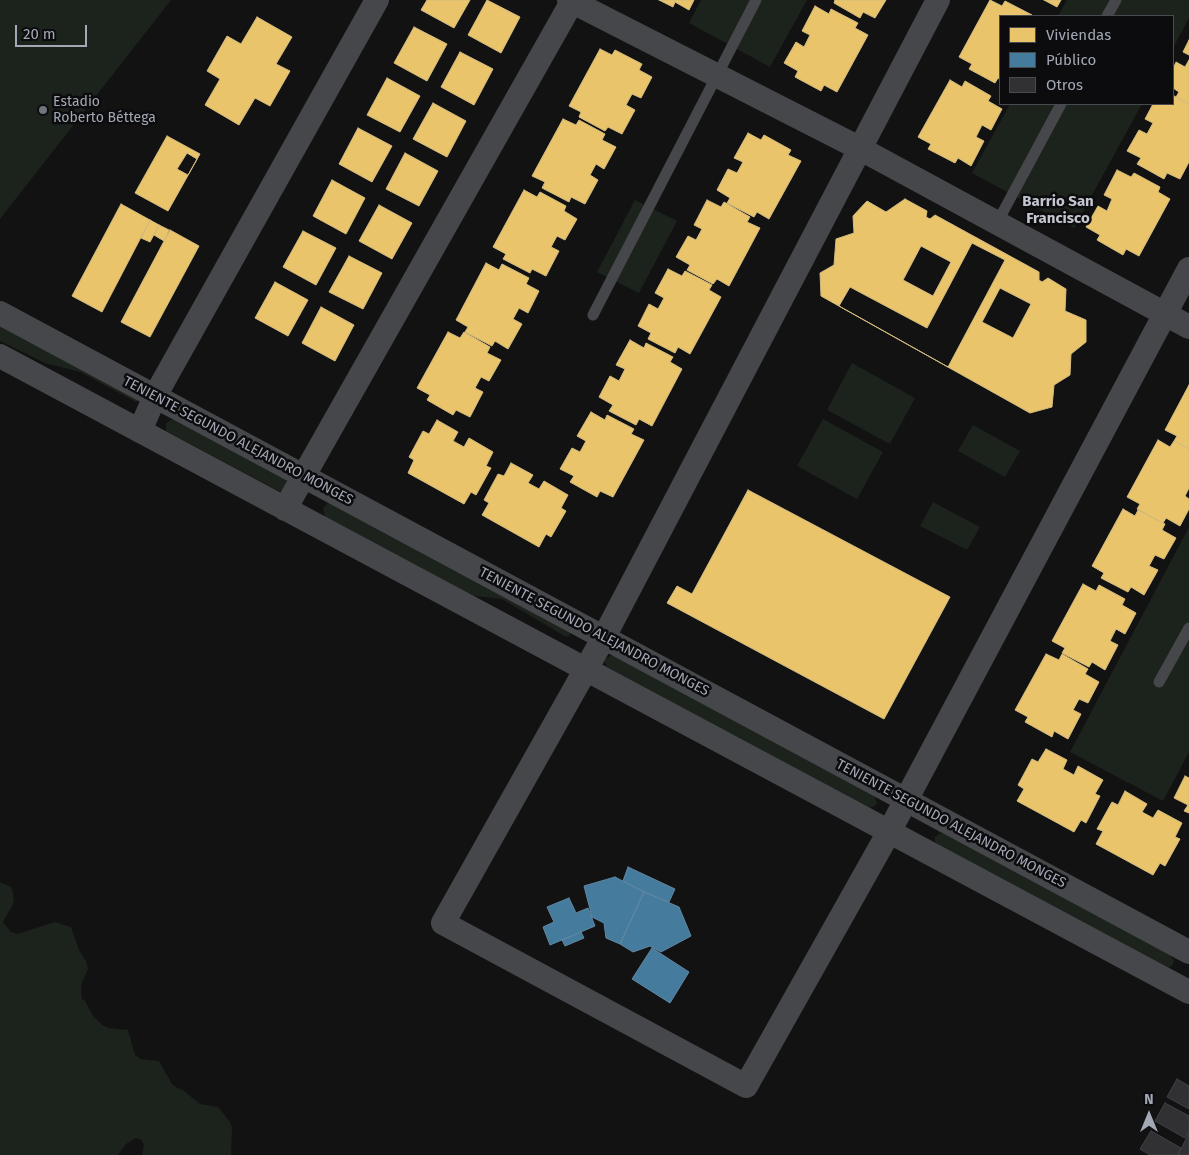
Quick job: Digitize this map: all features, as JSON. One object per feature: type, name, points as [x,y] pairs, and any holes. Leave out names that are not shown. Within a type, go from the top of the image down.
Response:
[{"type":"street","points":[[140,431],[156,396],[377,0]]},
{"type":"street","points":[[285,509],[572,0],[858,148],[1189,327]]},
{"type":"street","points":[[938,0],[858,148],[604,637],[443,923],[746,1086],[907,800],[1189,269]]},
{"type":"street","name":"TENIENTE SEGUNDO ALEJANDRO MONGES","points":[[0,313],[1189,952]]},
{"type":"street","points":[[0,356],[889,832],[1187,987]]},
{"type":"lane","points":[[593,315],[756,0]]},
{"type":"lane","points":[[1108,15],[1116,0]]},
{"type":"lane","points":[[997,223],[1060,105]]},
{"type":"lane","points":[[1159,682],[1189,628]]},
{"type":"shaded area","name":"Estadio Roberto Béttega","points":[[0,0],[171,0],[0,219]]},
{"type":"shaded area","points":[[701,0],[807,0],[770,67],[689,23]]},
{"type":"shaded area","points":[[1067,0],[1189,0],[1189,18],[1174,46],[1174,15],[1059,15]]},
{"type":"shaded area","points":[[1009,105],[1141,105],[1074,228],[972,173]]},
{"type":"shaded area","points":[[635,200],[677,221],[639,293],[597,272]]},
{"type":"shaded area","points":[[0,325],[138,401],[136,402],[80,372],[45,363],[0,341]]},
{"type":"shaded area","points":[[852,363],[915,398],[890,444],[827,410]]},
{"type":"shaded area","points":[[823,419],[883,452],[857,499],[797,466]]},
{"type":"shaded area","points":[[175,420],[285,479],[287,482],[282,491],[166,431],[166,423]]},
{"type":"shaded area","points":[[973,425],[1020,451],[1005,477],[958,451]]},
{"type":"shaded area","points":[[933,502],[980,527],[967,550],[920,526]]},
{"type":"shaded area","points":[[328,503],[569,631],[570,636],[566,637],[502,599],[475,596],[467,593],[325,517],[323,508]]},
{"type":"shaded area","points":[[1189,527],[1189,752],[1163,801],[1070,752]]},
{"type":"shaded area","points":[[614,656],[874,796],[877,802],[875,806],[867,808],[607,667],[604,660]]},
{"type":"shaded area","points":[[940,833],[1170,955],[1174,961],[1173,965],[1169,967],[1164,965],[937,845],[935,837]]},
{"type":"shaded area","points":[[0,882],[11,887],[13,893],[14,900],[12,906],[3,922],[11,932],[17,934],[55,922],[71,927],[88,969],[81,985],[82,1000],[84,999],[93,1016],[108,1028],[128,1030],[135,1055],[141,1059],[159,1061],[172,1084],[177,1088],[183,1090],[200,1104],[218,1107],[230,1122],[232,1128],[231,1155],[142,1155],[144,1146],[142,1140],[136,1138],[126,1144],[118,1155],[0,1155]]},
{"type":"building: Viviendas","points":[[427,0],[470,0],[454,28],[421,10]]},
{"type":"building: Viviendas","points":[[487,0],[520,17],[501,53],[468,35]]},
{"type":"building: Viviendas","points":[[659,0],[694,0],[689,10],[675,2],[673,7]]},
{"type":"building: Viviendas","points":[[835,0],[886,0],[875,18],[863,12],[860,18],[834,3]]},
{"type":"building: Viviendas","points":[[990,0],[1002,6],[1005,1],[1032,15],[999,15],[999,78],[995,83],[969,69],[972,64],[959,57]]},
{"type":"building: Viviendas","points":[[1044,0],[1061,0],[1057,7]]},
{"type":"building: Viviendas","points":[[815,6],[829,14],[831,9],[858,23],[855,28],[868,35],[837,92],[824,85],[821,91],[795,77],[798,71],[784,63],[796,42],[804,47],[810,35],[802,31]]},
{"type":"building: Viviendas","points":[[257,17],[292,37],[276,64],[290,71],[270,106],[255,98],[239,125],[205,105],[220,79],[207,71],[227,36],[241,44]]},
{"type":"building: Viviendas","points":[[414,27],[447,44],[427,81],[394,63]]},
{"type":"building: Viviendas","points":[[1189,40],[1189,55],[1183,52]]},
{"type":"building: Viviendas","points":[[600,49],[612,55],[615,50],[642,64],[639,70],[652,77],[641,98],[632,94],[626,105],[635,110],[622,134],[608,127],[605,131],[579,117],[581,112],[569,106]]},
{"type":"building: Viviendas","points":[[460,52],[493,69],[474,105],[441,87]]},
{"type":"building: Viviendas","points":[[1189,60],[1189,104],[1176,97],[1179,92],[1174,89],[1174,67],[1176,62],[1185,67]]},
{"type":"building: Viviendas","points":[[387,78],[420,96],[400,132],[367,115]]},
{"type":"building: Viviendas","points":[[950,80],[962,87],[965,81],[991,96],[988,101],[1002,109],[991,130],[982,125],[976,137],[984,141],[971,166],[958,158],[955,163],[928,149],[931,144],[918,137]]},
{"type":"building: Viviendas","points":[[1174,96],[1189,104],[1189,162],[1180,179],[1167,173],[1164,179],[1137,164],[1141,158],[1127,151],[1139,130],[1147,134],[1153,123],[1145,119],[1152,105],[1174,105]]},
{"type":"building: Viviendas","points":[[433,103],[466,121],[447,157],[413,139]]},
{"type":"building: Viviendas","points":[[563,119],[576,125],[579,120],[605,134],[602,140],[616,147],[604,169],[596,164],[590,175],[598,180],[585,204],[571,197],[569,202],[542,188],[545,182],[532,176]]},
{"type":"building: Viviendas","points":[[358,128],[392,146],[372,182],[339,164]]},
{"type":"building: Viviendas","points":[[748,133],[761,140],[764,135],[791,150],[788,155],[801,161],[769,219],[757,212],[754,217],[727,203],[730,198],[717,190],[728,169],[737,173],[743,162],[734,158]]},
{"type":"building: Viviendas","points":[[167,136],[200,154],[168,211],[135,193]]},
{"type":"building: Viviendas","points":[[187,153],[197,159],[188,175],[177,169]]},
{"type":"building: Viviendas","points":[[405,153],[438,171],[419,206],[386,189]]},
{"type":"building: Viviendas","points":[[1117,170],[1131,177],[1134,173],[1160,187],[1158,192],[1170,199],[1139,256],[1126,249],[1123,255],[1097,240],[1100,235],[1086,227],[1098,206],[1107,211],[1112,199],[1104,195]]},
{"type":"building: Viviendas","points":[[332,180],[365,198],[346,234],[313,216]]},
{"type":"building: Viviendas","points":[[524,190],[537,197],[540,192],[566,206],[564,211],[577,219],[565,240],[557,236],[551,247],[559,251],[546,276],[532,269],[530,273],[503,259],[506,254],[493,247]]},
{"type":"building: Viviendas","points":[[905,199],[927,211],[926,217],[930,219],[935,215],[1039,272],[1039,280],[1042,282],[1048,278],[1066,289],[1065,311],[1086,320],[1086,342],[1071,354],[1070,375],[1054,385],[1052,407],[1030,413],[821,296],[820,273],[834,265],[836,239],[854,233],[853,216],[867,201],[886,212]]},
{"type":"building: Viviendas","points":[[707,200],[721,207],[724,202],[750,217],[747,222],[760,228],[729,286],[717,279],[713,284],[687,270],[690,265],[676,257],[688,236],[696,240],[702,229],[694,225]]},
{"type":"building: Viviendas","points":[[121,204],[150,220],[102,312],[72,296]]},
{"type":"building: Viviendas","points":[[379,205],[412,223],[392,259],[359,241]]},
{"type":"building: Viviendas","points":[[150,220],[159,225],[150,242],[141,238]]},
{"type":"building: Viviendas","points":[[159,225],[169,230],[164,241],[154,235]]},
{"type":"building: Viviendas","points":[[170,230],[199,246],[150,337],[121,322]]},
{"type":"building: Viviendas","points":[[303,231],[336,248],[316,285],[283,267]]},
{"type":"building: Viviendas","points":[[972,243],[1005,260],[948,367],[839,306],[850,287],[927,328]]},
{"type":"building: Viviendas","points":[[921,246],[951,262],[933,296],[903,280]]},
{"type":"building: Viviendas","points":[[349,256],[382,273],[363,309],[329,292]]},
{"type":"building: Viviendas","points":[[486,263],[499,270],[502,264],[529,278],[526,284],[539,291],[528,313],[519,308],[513,319],[522,324],[508,349],[495,341],[492,346],[465,332],[468,327],[456,320]]},
{"type":"building: Viviendas","points":[[668,269],[682,276],[685,271],[712,285],[709,290],[721,297],[690,354],[678,347],[675,353],[648,339],[651,333],[638,326],[649,304],[658,309],[664,298],[655,293]]},
{"type":"building: Viviendas","points":[[275,282],[308,300],[288,336],[255,318]]},
{"type":"building: Viviendas","points":[[1000,288],[1031,304],[1013,338],[982,322]]},
{"type":"building: Viviendas","points":[[321,307],[354,325],[335,361],[302,343]]},
{"type":"building: Viviendas","points":[[448,332],[460,338],[464,332],[490,347],[487,353],[501,360],[489,381],[481,377],[475,388],[483,392],[470,417],[456,410],[453,415],[427,400],[430,395],[417,388]]},
{"type":"building: Viviendas","points":[[630,340],[644,348],[646,343],[673,357],[670,362],[682,369],[652,426],[639,419],[636,425],[609,411],[613,405],[599,397],[610,376],[619,381],[625,369],[616,365]]},
{"type":"building: Viviendas","points":[[1189,385],[1189,449],[1174,441],[1177,436],[1165,430]]},
{"type":"building: Viviendas","points":[[591,412],[605,420],[607,415],[634,429],[631,434],[644,440],[613,497],[600,491],[597,497],[570,482],[574,476],[560,469],[572,448],[580,452],[586,441],[577,436]]},
{"type":"building: Viviendas","points":[[437,420],[458,432],[453,441],[464,447],[469,438],[493,452],[486,466],[491,468],[476,495],[471,492],[464,504],[408,473],[414,460],[409,457],[423,431],[429,434]]},
{"type":"building: Viviendas","points":[[1158,440],[1170,447],[1174,441],[1189,449],[1189,488],[1185,496],[1189,499],[1189,509],[1180,526],[1166,518],[1163,523],[1137,509],[1140,504],[1127,497]]},
{"type":"building: Viviendas","points":[[511,463],[533,475],[528,483],[539,489],[544,481],[568,495],[561,508],[566,511],[551,537],[546,534],[539,547],[482,515],[489,503],[484,500],[498,474],[504,476]]},
{"type":"building: Viviendas","points":[[748,490],[950,597],[884,719],[667,603],[677,586],[692,594]]},
{"type":"building: Viviendas","points":[[1123,509],[1135,516],[1138,510],[1165,524],[1162,530],[1176,538],[1164,559],[1155,555],[1149,566],[1158,570],[1144,595],[1131,587],[1128,592],[1101,578],[1104,573],[1092,566]]},
{"type":"building: Viviendas","points":[[1083,584],[1096,591],[1099,585],[1125,599],[1122,605],[1136,613],[1125,634],[1116,629],[1110,641],[1118,645],[1105,670],[1092,662],[1089,667],[1062,653],[1065,648],[1052,641]]},
{"type":"building: Viviendas","points":[[1046,654],[1059,660],[1062,654],[1088,669],[1085,674],[1099,682],[1088,703],[1079,699],[1073,710],[1081,714],[1068,739],[1054,731],[1052,737],[1025,722],[1028,717],[1015,710]]},
{"type":"building: Viviendas","points":[[1046,749],[1067,760],[1063,769],[1074,775],[1078,766],[1103,780],[1095,794],[1100,796],[1086,823],[1081,820],[1074,832],[1017,801],[1024,789],[1018,785],[1032,759],[1038,762]]},
{"type":"building: Viviendas","points":[[1185,776],[1189,778],[1189,813],[1184,811],[1188,805],[1174,798]]},
{"type":"building: Viviendas","points":[[1125,791],[1147,804],[1142,812],[1153,818],[1158,810],[1182,823],[1175,837],[1180,839],[1165,866],[1160,863],[1153,875],[1096,844],[1103,831],[1097,829],[1112,802],[1118,805]]},
{"type":"building: Público","points":[[628,867],[675,889],[669,902],[623,881]]},
{"type":"building: Público","points":[[615,877],[644,892],[620,944],[606,938],[604,923],[592,917],[584,886]]},
{"type":"building: Público","points":[[644,892],[679,907],[691,936],[661,952],[650,946],[633,952],[620,944]]},
{"type":"building: Público","points":[[569,898],[576,913],[588,908],[595,926],[550,945],[543,927],[554,922],[547,907]]},
{"type":"building: Público","points":[[581,932],[584,938],[565,946],[562,940]]},
{"type":"building: Público","points":[[652,948],[689,972],[670,1003],[632,979]]},
{"type":"building: Otros","points":[[1177,1079],[1189,1086],[1189,1109],[1167,1097]]},
{"type":"building: Otros","points":[[1165,1103],[1189,1116],[1189,1131],[1185,1138],[1155,1121]]},
{"type":"building: Otros","points":[[1151,1131],[1181,1148],[1177,1155],[1150,1155],[1140,1149]]},
{"type":"building: Otros","points":[[1189,1133],[1189,1155],[1178,1155]]},
{"type":"place","name":"Estadio Roberto Béttega","points":[[43,110]]},
{"type":"district","name":"Barrio San Francisco","points":[[1058,210]]}]
